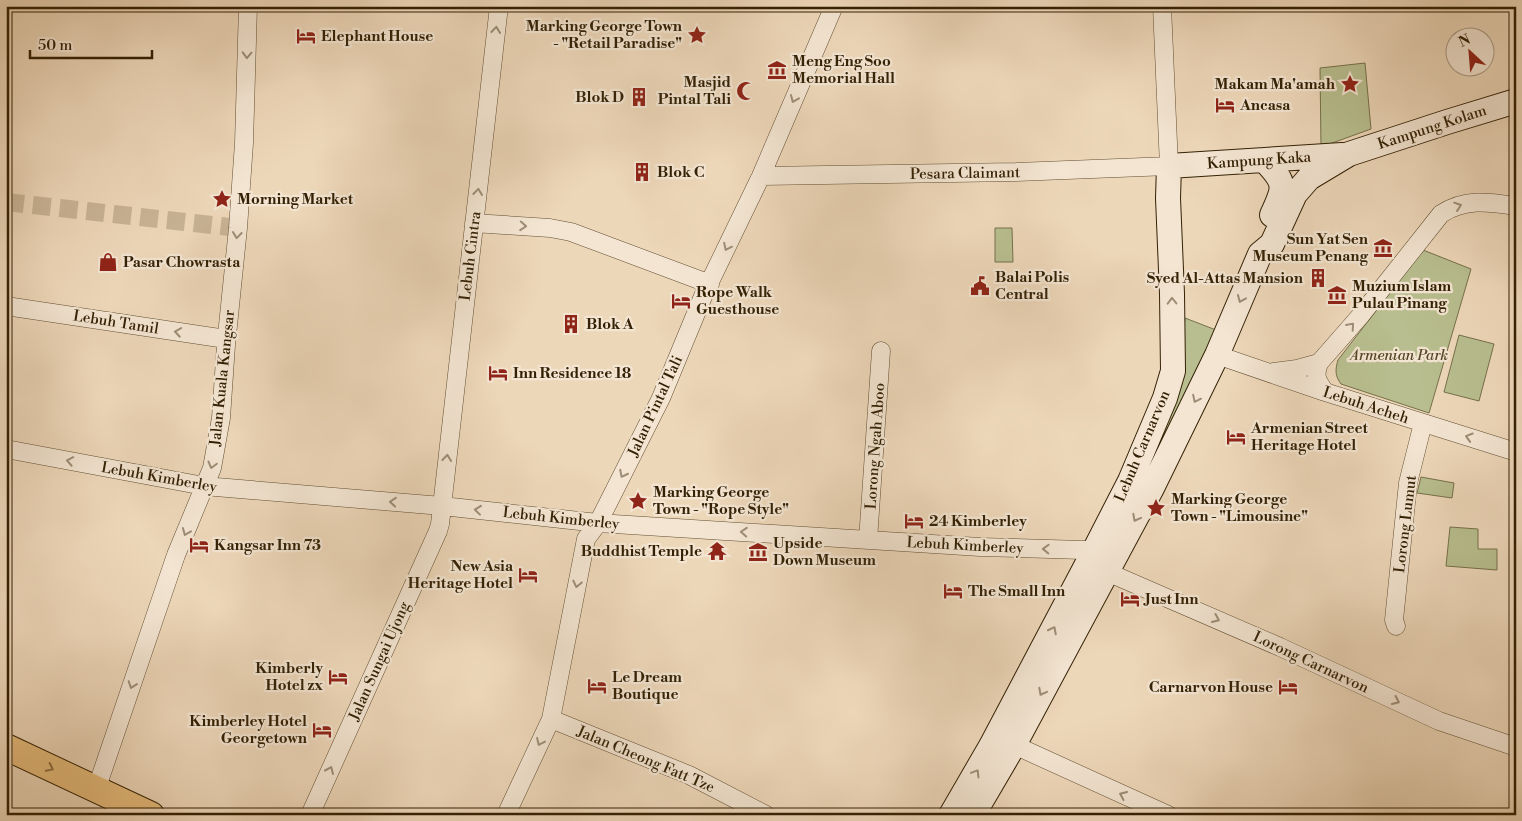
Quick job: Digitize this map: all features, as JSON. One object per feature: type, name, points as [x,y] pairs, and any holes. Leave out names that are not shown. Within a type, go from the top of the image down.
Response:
[{"type":"main road","name":"Kampung Kolam","points":[[1349,154],[1515,101]]},
{"type":"main road","name":"Kampung Kaka","points":[[1169,166],[1349,154]]},
{"type":"main road","name":"Lebuh Carnarvon","points":[[1260,254],[1272,244],[1295,194],[1300,188],[1319,171],[1349,154]]},
{"type":"main road","name":"Lebuh Carnarvon","points":[[973,815],[1014,745],[1152,488],[1217,355],[1260,254],[1260,242],[1282,193],[1280,180],[1264,160]]},
{"type":"main road","name":"Lebuh Carnarvon","points":[[951,815],[991,746],[1095,549],[1134,472],[1165,398],[1173,371],[1168,198],[1169,166]]},
{"type":"main road","points":[[6,747],[152,815]]},
{"type":"street","name":"Jalan Kuala Kangsar","points":[[96,790],[176,555],[212,468],[221,418],[226,339],[238,228],[244,143],[248,6]]},
{"type":"street","name":"Lebuh Cintra","points":[[442,506],[499,6]]},
{"type":"street","name":"Jalan Pintal Tali","points":[[506,815],[551,719],[586,538],[598,523],[661,398],[699,306],[761,176],[834,6]]},
{"type":"street","name":"Lebuh Carnarvon","points":[[1162,6],[1169,166]]},
{"type":"street","name":"Pesara Claimant","points":[[761,176],[1016,172],[1169,166]]},
{"type":"street","points":[[1325,392],[1318,382],[1316,373],[1319,363],[1361,315],[1441,214],[1464,203],[1487,202],[1516,206]]},
{"type":"street","points":[[474,223],[550,228],[571,232],[710,284]]},
{"type":"street","name":"Lebuh Tamil","points":[[6,306],[226,339]]},
{"type":"street","name":"Lorong Ngah Aboo","points":[[868,540],[881,351]]},
{"type":"street","name":"Lebuh Acheh","points":[[1217,355],[1325,392],[1516,452]]},
{"type":"street","points":[[1269,373],[1319,363]]},
{"type":"street","name":"Lorong Lumut","points":[[1396,626],[1394,620],[1408,483],[1423,423]]},
{"type":"street","name":"Lebuh Kimberley","points":[[6,449],[204,486],[442,506],[598,523],[980,547],[1120,548]]},
{"type":"street","name":"Jalan Sungai Ujong","points":[[310,815],[438,531],[442,506]]},
{"type":"street","name":"Lorong Carnarvon","points":[[1107,572],[1280,647],[1439,721],[1516,747]]},
{"type":"street","name":"Jalan Cheong Fatt Tze","points":[[551,719],[689,775],[766,815]]},
{"type":"street","points":[[1014,745],[1168,815]]},
{"type":"green space","points":[[1365,63],[1371,129],[1321,147],[1320,68]]},
{"type":"green space","points":[[995,228],[1012,228],[1013,262],[995,262]]},
{"type":"green space","name":"Armenian Park","points":[[1423,250],[1471,269],[1429,413],[1341,384],[1336,373],[1338,360]]},
{"type":"green space","points":[[1185,318],[1216,330],[1160,456],[1155,454],[1168,420],[1180,374]]},
{"type":"green space","points":[[1459,335],[1494,344],[1479,401],[1444,392]]},
{"type":"green space","points":[[1421,477],[1454,483],[1452,498],[1417,493]]},
{"type":"green space","points":[[1450,527],[1478,529],[1478,549],[1497,549],[1497,570],[1446,566]]},
{"type":"tunnel","points":[[6,202],[238,228]]},
{"type":"place","name":"Marking George Town - \"Retail Paradise\"","points":[[697,35]]},
{"type":"place","name":"Elephant House","points":[[306,36]]},
{"type":"place","name":"Meng Eng Soo Memorial Hall","points":[[777,70]]},
{"type":"place","name":"Makam Ma'amah","points":[[1350,84]]},
{"type":"place","name":"Masjid Pintal Tali","points":[[746,91]]},
{"type":"place","name":"Blok D","points":[[639,97]]},
{"type":"place","name":"Ancasa","points":[[1225,105]]},
{"type":"place","name":"Blok C","points":[[642,172]]},
{"type":"place","name":"Morning Market","points":[[222,199]]},
{"type":"place","name":"Sun Yat Sen Museum Penang","points":[[1383,248]]},
{"type":"place","name":"Pasar Chowrasta","points":[[108,262]]},
{"type":"place","name":"Syed Al-Attas Mansion","points":[[1318,278]]},
{"type":"place","name":"Balai Polis Central","points":[[980,286]]},
{"type":"place","name":"Muzium Islam Pulau Pinang","points":[[1337,295]]},
{"type":"place","name":"Rope Walk Guesthouse","points":[[681,301]]},
{"type":"place","name":"Blok A","points":[[571,324]]},
{"type":"place","name":"Inn Residence 18","points":[[498,373]]},
{"type":"place","name":"Armenian Street Heritage Hotel","points":[[1236,437]]},
{"type":"place","name":"Marking George Town - \"Rope Style\"","points":[[638,501]]},
{"type":"place","name":"Marking George Town - \"Limousine\"","points":[[1156,508]]},
{"type":"place","name":"24 Kimberley","points":[[914,521]]},
{"type":"place","name":"Kangsar Inn 73","points":[[199,545]]},
{"type":"place","name":"Buddhist Temple","points":[[717,551]]},
{"type":"place","name":"Upside Down Museum","points":[[758,552]]},
{"type":"place","name":"New Asia Heritage Hotel","points":[[528,575]]},
{"type":"place","name":"The Small Inn","points":[[953,591]]},
{"type":"place","name":"Just Inn","points":[[1130,599]]},
{"type":"place","name":"Kimberly Hotel zx","points":[[338,677]]},
{"type":"place","name":"Le Dream Boutique","points":[[597,686]]},
{"type":"place","name":"Carnarvon House","points":[[1288,687]]},
{"type":"place","name":"Kimberley Hotel Georgetown","points":[[322,730]]}]
